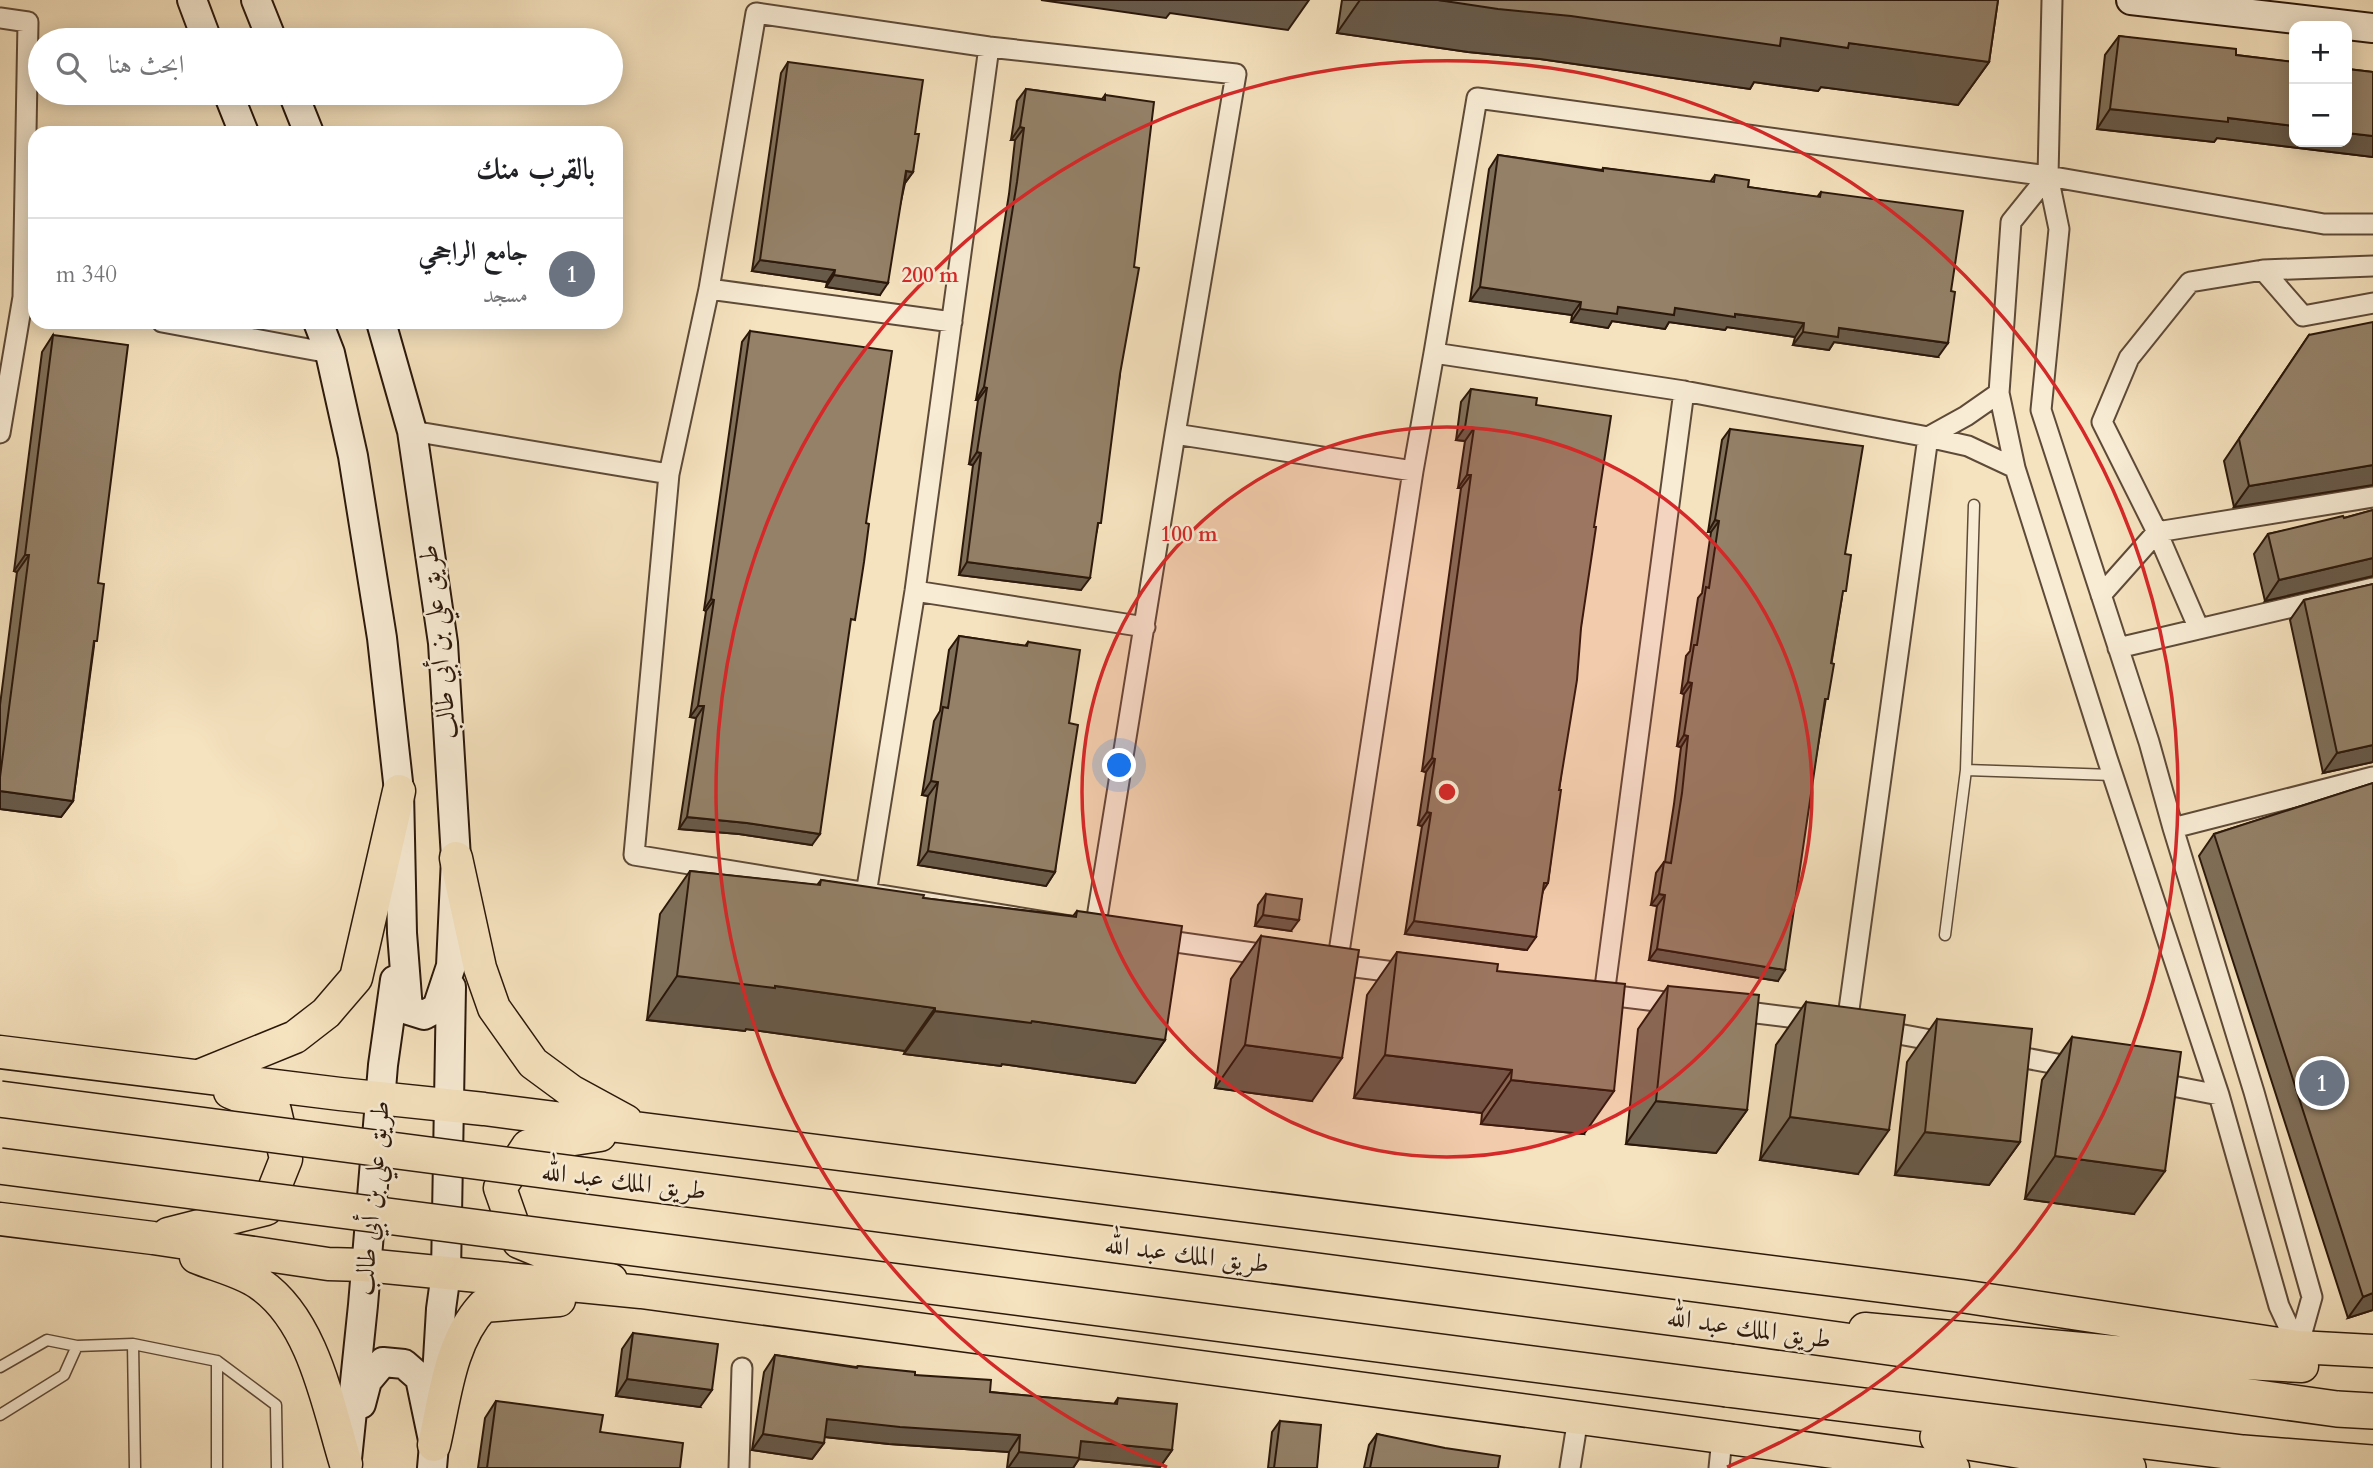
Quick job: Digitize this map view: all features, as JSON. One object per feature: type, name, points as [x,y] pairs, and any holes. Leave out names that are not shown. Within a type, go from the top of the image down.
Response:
[{"type":"highway","name":"طريق الملك عبد الله","points":[[0,1099],[1737,1326],[2337,1409],[2373,1411]]},
{"type":"highway","points":[[0,1166],[1727,1389],[2243,1453],[2373,1463]]},
{"type":"highway","points":[[1727,1389],[1958,1442],[2128,1468]]},
{"type":"main road","points":[[192,0],[202,28]]},
{"type":"main road","points":[[256,0],[267,28]]},
{"type":"main road","points":[[2131,0],[2373,28]]},
{"type":"main road","points":[[233,105],[241,126]]},
{"type":"main road","points":[[298,105],[306,126]]},
{"type":"main road","name":"طريق علي بن أبي طالب","points":[[321,329],[330,353],[355,470],[382,638],[399,792],[402,933],[408,1010],[424,1015],[437,1008],[451,966]]},
{"type":"main road","name":"طريق علي بن أبي طالب","points":[[383,329],[412,431],[443,643],[456,858],[451,966],[446,1273],[441,1308],[433,1457]]},
{"type":"main road","points":[[195,1077],[295,1037],[326,1013],[356,978],[399,792]]},
{"type":"main road","points":[[456,858],[481,968],[494,1008],[533,1063],[570,1091],[639,1129]]},
{"type":"main road","name":"طريق علي بن أبي طالب","points":[[346,1466],[380,1099],[402,933]]},
{"type":"main road","name":"طريق الملك عبد الله","points":[[0,1052],[448,1105],[1961,1296],[2298,1347],[2373,1352]]},
{"type":"main road","points":[[153,1238],[266,1209],[286,1159],[275,1111],[195,1077]]},
{"type":"main road","points":[[639,1129],[528,1146],[500,1188],[519,1242],[641,1292]]},
{"type":"main road","points":[[0,1219],[328,1264],[365,1265],[641,1292],[1578,1418],[1721,1453],[1953,1468]]},
{"type":"main road","points":[[153,1238],[260,1283],[282,1304],[308,1342],[346,1466]]},
{"type":"main road","points":[[433,1457],[455,1354],[471,1320],[483,1306],[641,1292]]},
{"type":"main road","points":[[1737,1326],[1888,1330],[2223,1362],[2373,1369]]},
{"type":"main road","points":[[346,1466],[367,1381],[383,1362],[404,1364],[420,1378],[433,1457]]},
{"type":"street","points":[[2052,0],[2048,176],[2059,229],[2041,410],[2149,742],[2254,1092],[2312,1297],[2298,1347]]},
{"type":"street","points":[[757,6],[989,47],[1236,74],[1175,434],[1102,931],[634,855],[669,474],[709,289],[757,6]]},
{"type":"street","points":[[0,18],[28,22],[28,28]]},
{"type":"street","points":[[866,894],[915,591],[989,47]]},
{"type":"street","points":[[1337,965],[1413,471],[1477,98],[2048,176],[2323,224],[2373,223]]},
{"type":"street","points":[[28,105],[28,126]]},
{"type":"street","points":[[2048,176],[2011,222],[1999,393],[2015,468],[2219,1095],[2278,1306],[2298,1347]]},
{"type":"street","points":[[2199,629],[2157,532],[2102,422],[2129,358],[2190,282],[2263,270],[2373,266]]},
{"type":"street","points":[[2263,270],[2303,316],[2373,303]]},
{"type":"street","points":[[709,289],[953,322]]},
{"type":"street","points":[[0,433],[28,303]]},
{"type":"street","points":[[200,329],[330,353]]},
{"type":"street","points":[[1434,353],[1684,391],[1928,437],[1968,446],[2015,468]]},
{"type":"street","points":[[1604,995],[1684,391]]},
{"type":"street","points":[[1928,437],[1966,416],[1999,393]]},
{"type":"street","points":[[412,431],[669,474]]},
{"type":"street","points":[[1175,434],[1413,471]]},
{"type":"street","points":[[1847,1024],[1928,437]]},
{"type":"street","points":[[2101,595],[2157,532],[2373,497]]},
{"type":"street","points":[[2118,649],[2373,587]]},
{"type":"street","points":[[915,591],[1145,626]]},
{"type":"street","points":[[2173,828],[2373,777]]},
{"type":"street","points":[[1136,936],[1431,976]]},
{"type":"street","points":[[1578,992],[1847,1024],[2099,1072]]},
{"type":"street","points":[[2139,1080],[2219,1095]]},
{"type":"street","points":[[739,1468],[742,1368]]},
{"type":"street","points":[[1570,1468],[1578,1418]]},
{"type":"lane","points":[[1945,935],[1966,770],[1973,505]]},
{"type":"lane","points":[[1966,770],[2113,775]]},
{"type":"lane","points":[[0,1367],[47,1340],[77,1346],[133,1345],[217,1361],[276,1405],[276,1468]]},
{"type":"lane","points":[[133,1345],[135,1468]]},
{"type":"lane","points":[[0,1415],[64,1375],[77,1346]]},
{"type":"lane","points":[[217,1361],[218,1468]]},
{"type":"building","points":[[1438,0],[1998,0],[1989,62],[1849,43],[1848,48],[1781,38],[1780,46]]},
{"type":"building","points":[[2119,36],[2236,49],[2236,55],[2289,61],[2289,125],[2228,118],[2228,122],[2110,109]]},
{"type":"building","points":[[788,62],[923,80],[915,134],[919,134],[913,172],[906,171],[888,283],[834,275],[835,270],[760,260]]},
{"type":"building","points":[[2352,70],[2373,72],[2373,136],[2352,134]]},
{"type":"building","points":[[1026,89],[1105,100],[1105,95],[1154,102],[1134,267],[1139,268],[1120,374],[1101,523],[1098,523],[1090,578],[967,562],[981,453],[977,452],[987,388],[984,387],[1017,182],[1024,128],[1020,127]]},
{"type":"building","points":[[1498,155],[1603,171],[1603,168],[1714,182],[1715,175],[1749,180],[1748,187],[1820,197],[1821,192],[1963,211],[1951,291],[1955,292],[1948,343],[1839,328],[1838,337],[1803,332],[1804,323],[1675,308],[1674,315],[1618,307],[1617,314],[1580,309],[1581,302],[1480,287]]},
{"type":"building","points":[[2373,322],[2373,465],[2249,486],[2239,439],[2309,335]]},
{"type":"building","points":[[750,331],[892,351],[866,523],[869,524],[864,562],[855,620],[851,619],[820,834],[687,817],[704,706],[698,706],[714,600],[711,599]]},
{"type":"building","points":[[53,335],[128,345],[98,583],[104,584],[73,801],[0,791],[29,555],[25,555]]},
{"type":"building","points":[[1471,389],[1537,398],[1536,405],[1611,416],[1548,883],[1544,883],[1536,937],[1414,921],[1431,813],[1427,812],[1435,759],[1432,758],[1471,475],[1467,475],[1474,428],[1465,427]]},
{"type":"building","points":[[1730,429],[1863,446],[1845,554],[1851,555],[1846,591],[1843,591],[1831,663],[1834,664],[1828,699],[1825,699],[1785,970],[1657,949],[1665,895],[1659,894],[1664,862],[1671,863],[1682,793],[1688,736],[1684,735],[1692,683],[1688,682],[1706,587],[1709,588],[1719,521],[1715,520]]},
{"type":"building","points":[[2373,510],[2373,558],[2279,580],[2268,534]]},
{"type":"building","points":[[2373,584],[2373,745],[2337,753],[2304,600]]},
{"type":"building","points":[[959,636],[1027,646],[1028,642],[1080,650],[1069,723],[1078,725],[1055,872],[928,851],[938,782],[931,781],[943,707],[948,708]]},
{"type":"building","points":[[2373,783],[2373,1293],[2363,1297],[2214,834]]},
{"type":"building","points":[[690,871],[820,885],[821,880],[924,895],[923,898],[1076,917],[1077,911],[1182,926],[1165,1040],[1032,1021],[935,1011],[935,1008],[775,986],[677,976]]},
{"type":"building","points":[[1266,894],[1302,899],[1299,920],[1263,915]]},
{"type":"building","points":[[1261,936],[1359,950],[1342,1058],[1245,1045]]},
{"type":"building","points":[[1397,952],[1498,964],[1497,971],[1625,984],[1614,1091],[1511,1080],[1512,1070],[1385,1055]]},
{"type":"building","points":[[1668,986],[1759,995],[1747,1110],[1656,1101]]},
{"type":"building","points":[[1806,1002],[1905,1015],[1889,1130],[1790,1117]]},
{"type":"building","points":[[1937,1019],[2032,1029],[2020,1142],[1925,1132]]},
{"type":"building","points":[[2072,1037],[2181,1052],[2165,1171],[2055,1156]]},
{"type":"building","points":[[633,1333],[718,1344],[712,1390],[627,1379]]},
{"type":"building","points":[[775,1355],[857,1368],[915,1372],[915,1375],[991,1380],[990,1392],[1117,1404],[1118,1398],[1177,1404],[1172,1450],[1081,1441],[1079,1458],[1019,1452],[1020,1435],[827,1419],[824,1443],[763,1434]]},
{"type":"building","points":[[496,1401],[603,1415],[600,1432],[683,1443],[680,1468],[487,1468]]},
{"type":"building","points":[[1280,1421],[1321,1425],[1317,1468],[1274,1468]]},
{"type":"building","points":[[1377,1434],[1500,1456],[1498,1468],[1370,1468]]},
{"type":"place","name":"جامع الراجحي","points":[[2322,1083]]}]
